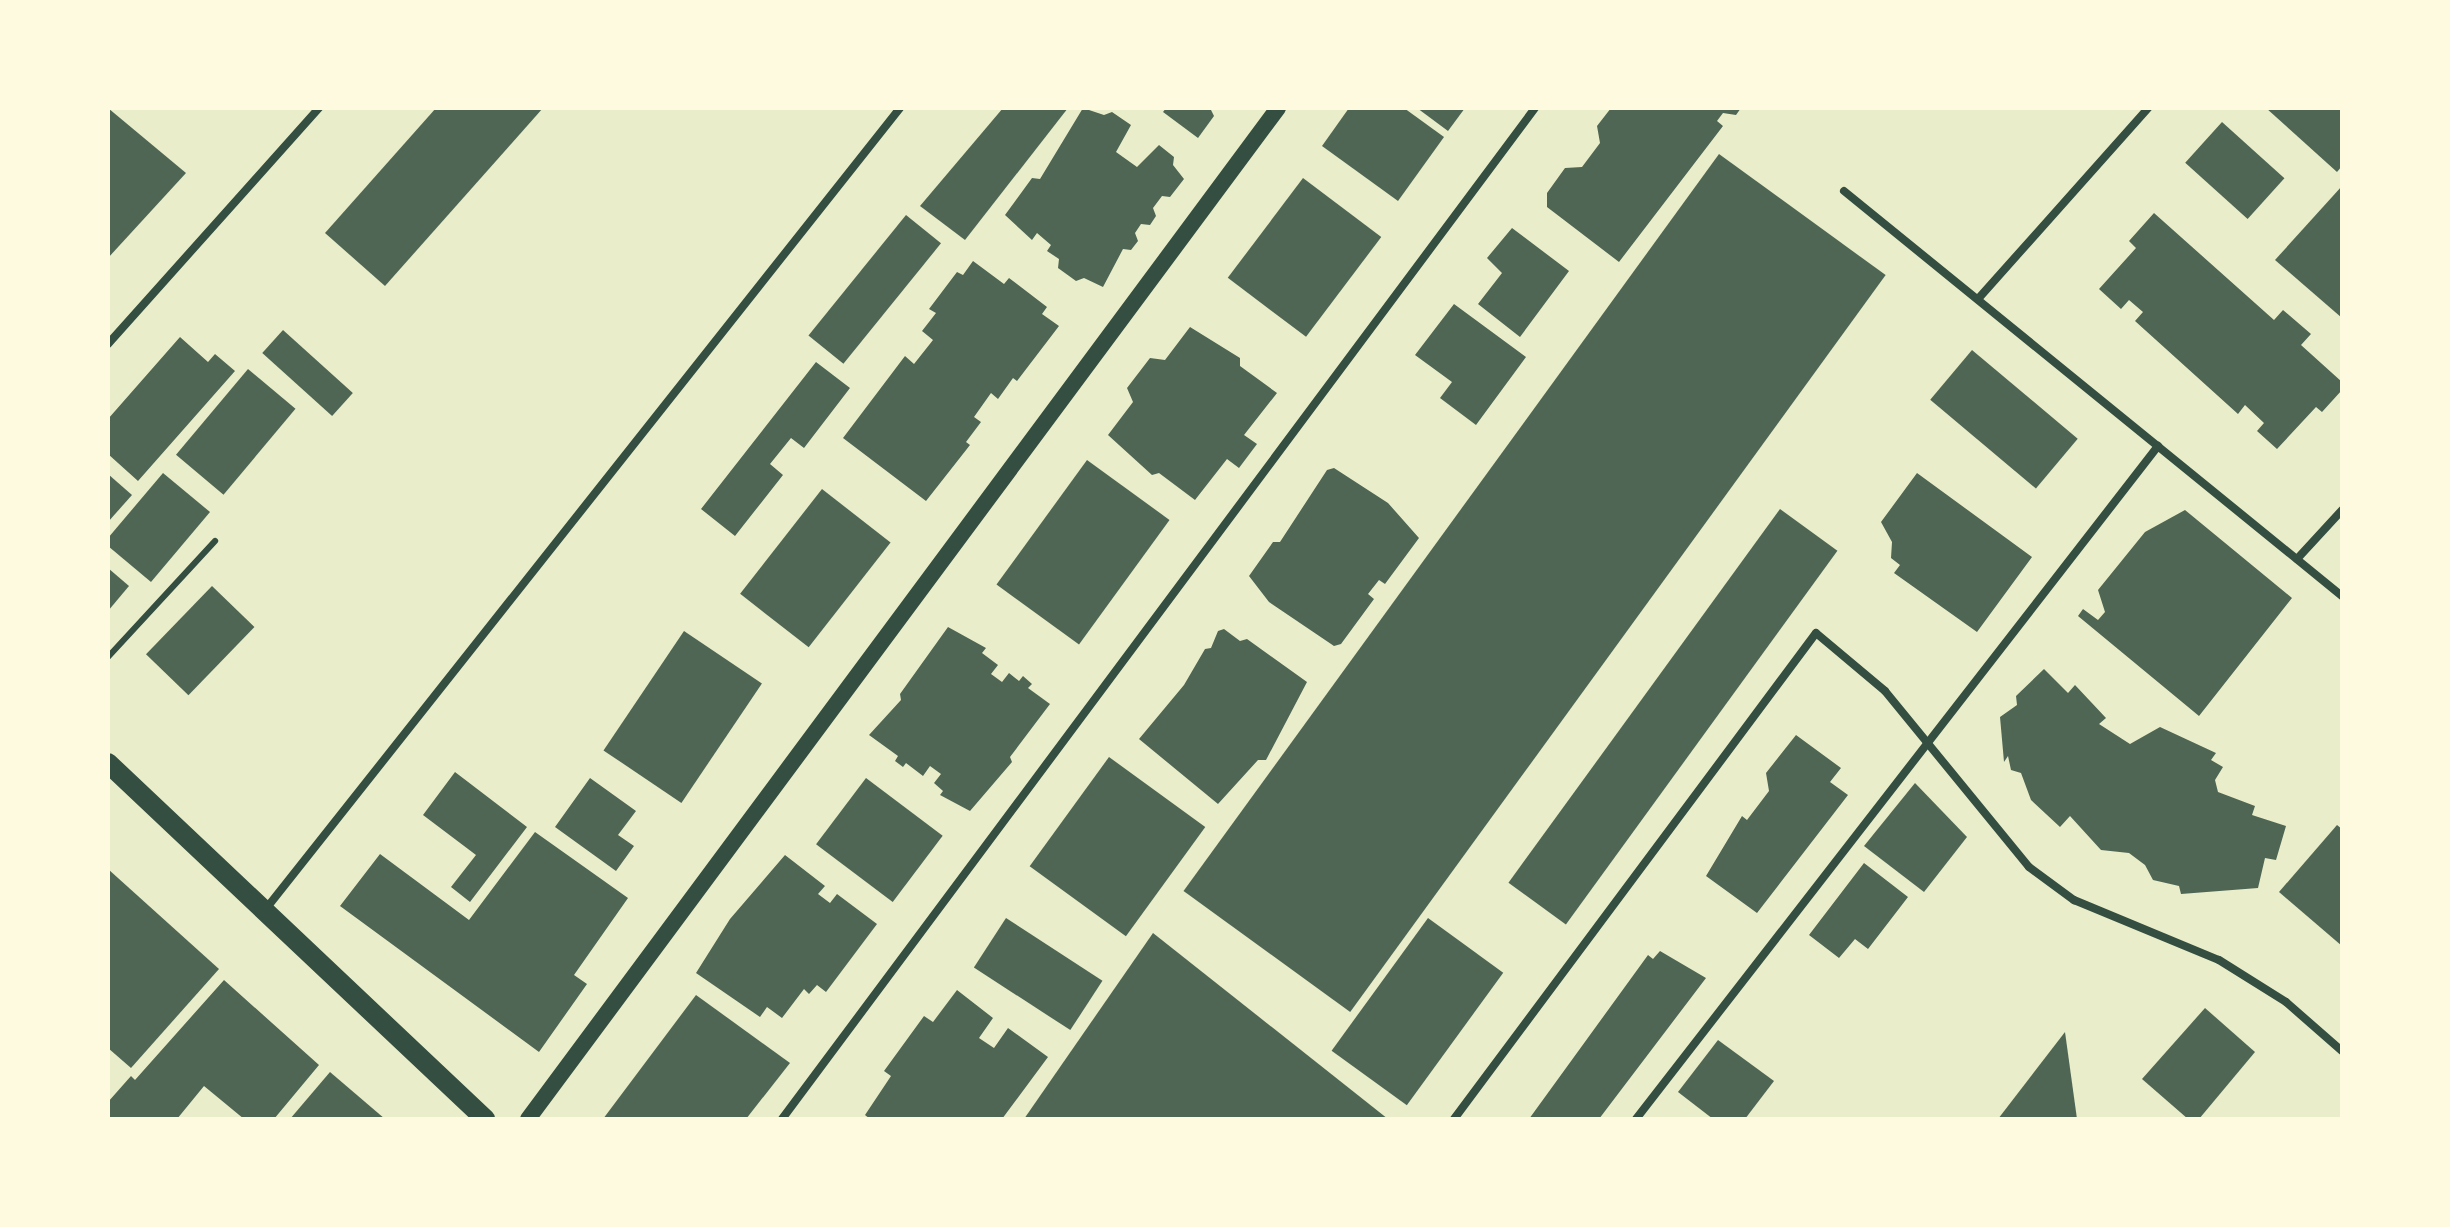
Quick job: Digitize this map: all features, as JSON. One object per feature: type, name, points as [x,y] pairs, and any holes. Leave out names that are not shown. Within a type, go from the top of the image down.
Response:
[{"type":"main road","points":[[528,1119],[1278,108]]},
{"type":"main road","points":[[108,763],[485,1119]]},
{"type":"street","points":[[108,344],[319,108]]},
{"type":"street","points":[[264,910],[900,108]]},
{"type":"street","points":[[782,1119],[1535,108]]},
{"type":"street","points":[[1978,299],[2148,108]]},
{"type":"street","points":[[1844,191],[2342,596]]},
{"type":"street","points":[[1636,1119],[2158,446]]},
{"type":"street","points":[[2297,559],[2342,510]]},
{"type":"street","points":[[1454,1119],[1816,633],[1885,691],[2029,867],[2074,900],[2219,960],[2286,1002],[2342,1051]]},
{"type":"lane","points":[[108,657],[215,541]]},
{"type":"building","points":[[108,108],[186,173],[108,258]]},
{"type":"building","points":[[436,108],[543,108],[385,286],[325,233]]},
{"type":"building","points":[[1003,108],[1068,108],[965,240],[920,206]]},
{"type":"building","points":[[1083,108],[1104,115],[1112,112],[1131,125],[1116,152],[1137,167],[1159,145],[1174,157],[1173,165],[1184,179],[1170,197],[1162,196],[1153,208],[1156,216],[1150,225],[1141,224],[1135,233],[1138,241],[1131,250],[1123,249],[1103,287],[1084,278],[1076,281],[1058,268],[1059,259],[1047,251],[1051,245],[1037,233],[1032,240],[1005,215],[1032,178],[1040,179]]},
{"type":"building","points":[[1166,108],[1210,108],[1214,116],[1198,138],[1163,112]]},
{"type":"building","points":[[1349,108],[1404,108],[1444,137],[1398,201],[1322,146]]},
{"type":"building","points":[[1417,108],[1465,108],[1448,131]]},
{"type":"building","points":[[1611,108],[1741,108],[1736,115],[1723,113],[1717,121],[1723,126],[1619,262],[1547,207],[1547,193],[1565,168],[1582,167],[1600,143],[1597,126]]},
{"type":"building","points":[[2266,108],[2342,108],[2342,166],[2337,172]]},
{"type":"building","points":[[2222,122],[2284,178],[2248,219],[2185,163]]},
{"type":"building","points":[[1719,154],[1886,275],[1350,1012],[1184,891]]},
{"type":"building","points":[[1303,178],[1381,237],[1306,337],[1228,278]]},
{"type":"building","points":[[2342,186],[2342,318],[2275,260]]},
{"type":"building","points":[[2154,213],[2274,320],[2283,310],[2311,334],[2301,345],[2342,382],[2342,390],[2322,412],[2316,407],[2277,449],[2257,431],[2264,423],[2245,405],[2238,414],[2135,321],[2143,312],[2129,300],[2121,309],[2099,289],[2136,248],[2129,241]]},
{"type":"building","points":[[906,215],[941,243],[843,364],[808,335]]},
{"type":"building","points":[[1512,228],[1569,271],[1520,337],[1478,304],[1502,273],[1487,258]]},
{"type":"building","points":[[973,261],[1004,284],[1009,278],[1047,307],[1042,314],[1059,326],[1017,381],[1013,378],[998,399],[991,393],[974,417],[981,422],[966,442],[970,445],[926,501],[843,438],[905,356],[914,364],[933,340],[922,331],[936,313],[929,309],[957,272],[963,275]]},
{"type":"building","points":[[1454,304],[1526,357],[1476,425],[1440,398],[1452,382],[1415,355]]},
{"type":"building","points":[[1190,327],[1240,358],[1240,366],[1277,393],[1244,435],[1257,444],[1239,468],[1227,459],[1195,500],[1159,473],[1152,475],[1108,435],[1133,402],[1127,388],[1150,358],[1165,360]]},
{"type":"building","points":[[283,330],[353,393],[332,416],[262,353]]},
{"type":"building","points":[[180,337],[208,362],[215,354],[235,371],[138,481],[108,454],[108,419]]},
{"type":"building","points":[[1972,350],[2078,439],[2036,488],[1930,400]]},
{"type":"building","points":[[816,362],[850,388],[804,448],[791,438],[770,464],[783,475],[735,536],[701,509]]},
{"type":"building","points":[[248,369],[295,409],[224,495],[176,455]]},
{"type":"building","points":[[1087,460],[1170,520],[1079,645],[996,585]]},
{"type":"building","points":[[1334,468],[1388,503],[1419,538],[1385,584],[1379,580],[1368,594],[1374,599],[1341,644],[1334,646],[1269,602],[1249,576],[1273,542],[1280,542],[1327,470]]},
{"type":"building","points":[[163,473],[210,512],[151,582],[108,546],[108,538]]},
{"type":"building","points":[[1917,473],[2032,557],[1977,632],[1894,573],[1900,565],[1891,558],[1892,542],[1881,522]]},
{"type":"building","points":[[108,474],[132,495],[108,522]]},
{"type":"building","points":[[822,489],[891,543],[809,647],[740,594]]},
{"type":"building","points":[[1780,509],[1837,551],[1566,924],[1508,883]]},
{"type":"building","points":[[2185,510],[2292,598],[2199,716],[2078,616],[2083,609],[2098,620],[2105,612],[2098,590],[2145,532]]},
{"type":"building","points":[[108,568],[129,586],[108,611]]},
{"type":"building","points":[[212,586],[254,627],[188,695],[146,654]]},
{"type":"building","points":[[948,627],[986,648],[982,653],[998,665],[991,674],[1002,682],[1009,673],[1019,681],[1023,676],[1032,684],[1028,688],[1050,704],[1010,757],[1012,762],[970,811],[940,795],[943,791],[934,783],[941,774],[930,766],[923,776],[906,763],[903,767],[895,761],[898,756],[869,735],[901,700],[900,694]]},
{"type":"building","points":[[1224,629],[1240,641],[1247,639],[1307,682],[1266,760],[1258,760],[1218,804],[1139,739],[1184,685],[1205,649],[1211,648],[1218,631]]},
{"type":"building","points":[[684,631],[762,684],[681,803],[603,750]]},
{"type":"building","points":[[2044,669],[2068,693],[2075,685],[2106,718],[2099,724],[2130,744],[2160,727],[2216,753],[2211,760],[2223,767],[2215,780],[2218,792],[2255,806],[2252,815],[2286,826],[2276,860],[2265,858],[2258,888],[2181,894],[2179,886],[2153,880],[2145,865],[2129,853],[2101,850],[2070,816],[2060,827],[2031,800],[2021,773],[2011,770],[2008,756],[2004,762],[2000,717],[2017,705],[2016,696]]},
{"type":"building","points":[[1796,735],[1841,768],[1830,782],[1848,795],[1757,913],[1706,876],[1742,816],[1747,820],[1769,791],[1766,773]]},
{"type":"building","points":[[1109,757],[1205,827],[1126,936],[1030,866]]},
{"type":"building","points":[[455,772],[527,827],[470,902],[451,887],[476,855],[423,815]]},
{"type":"building","points":[[590,778],[636,811],[618,835],[634,846],[616,871],[555,827]]},
{"type":"building","points":[[866,778],[943,836],[893,902],[816,844]]},
{"type":"building","points":[[1915,783],[1967,837],[1924,892],[1864,846]]},
{"type":"building","points":[[2337,825],[2342,829],[2342,946],[2279,892]]},
{"type":"building","points":[[535,832],[628,898],[574,975],[587,984],[539,1052],[340,906],[380,854],[469,920]]},
{"type":"building","points":[[785,855],[825,886],[818,894],[830,903],[837,894],[877,924],[826,992],[817,985],[809,994],[804,989],[782,1018],[767,1007],[760,1017],[696,973],[730,919]]},
{"type":"building","points":[[1864,863],[1908,897],[1868,949],[1855,939],[1839,958],[1809,935]]},
{"type":"building","points":[[108,869],[219,969],[131,1068],[108,1048]]},
{"type":"building","points":[[1006,918],[1102,981],[1070,1030],[974,967]]},
{"type":"building","points":[[1428,918],[1503,973],[1407,1105],[1332,1051]]},
{"type":"building","points":[[1153,933],[1388,1119],[1024,1119]]},
{"type":"building","points":[[1660,951],[1706,978],[1599,1119],[1529,1119],[1648,955],[1653,959]]},
{"type":"building","points":[[224,980],[319,1065],[274,1119],[244,1119],[204,1086],[177,1119],[108,1119],[108,1102],[131,1076],[135,1080]]},
{"type":"building","points":[[957,990],[993,1018],[979,1038],[994,1048],[1008,1028],[1048,1057],[1002,1119],[870,1119],[865,1115],[891,1076],[884,1071],[924,1016],[933,1022]]},
{"type":"building","points":[[696,995],[790,1063],[746,1119],[603,1119]]},
{"type":"building","points":[[2205,1008],[2255,1052],[2199,1119],[2188,1119],[2142,1079]]},
{"type":"building","points":[[2065,1032],[2077,1119],[1998,1119]]},
{"type":"building","points":[[1718,1040],[1774,1081],[1745,1119],[1713,1119],[1678,1092]]},
{"type":"building","points":[[330,1072],[385,1119],[290,1119]]}]
